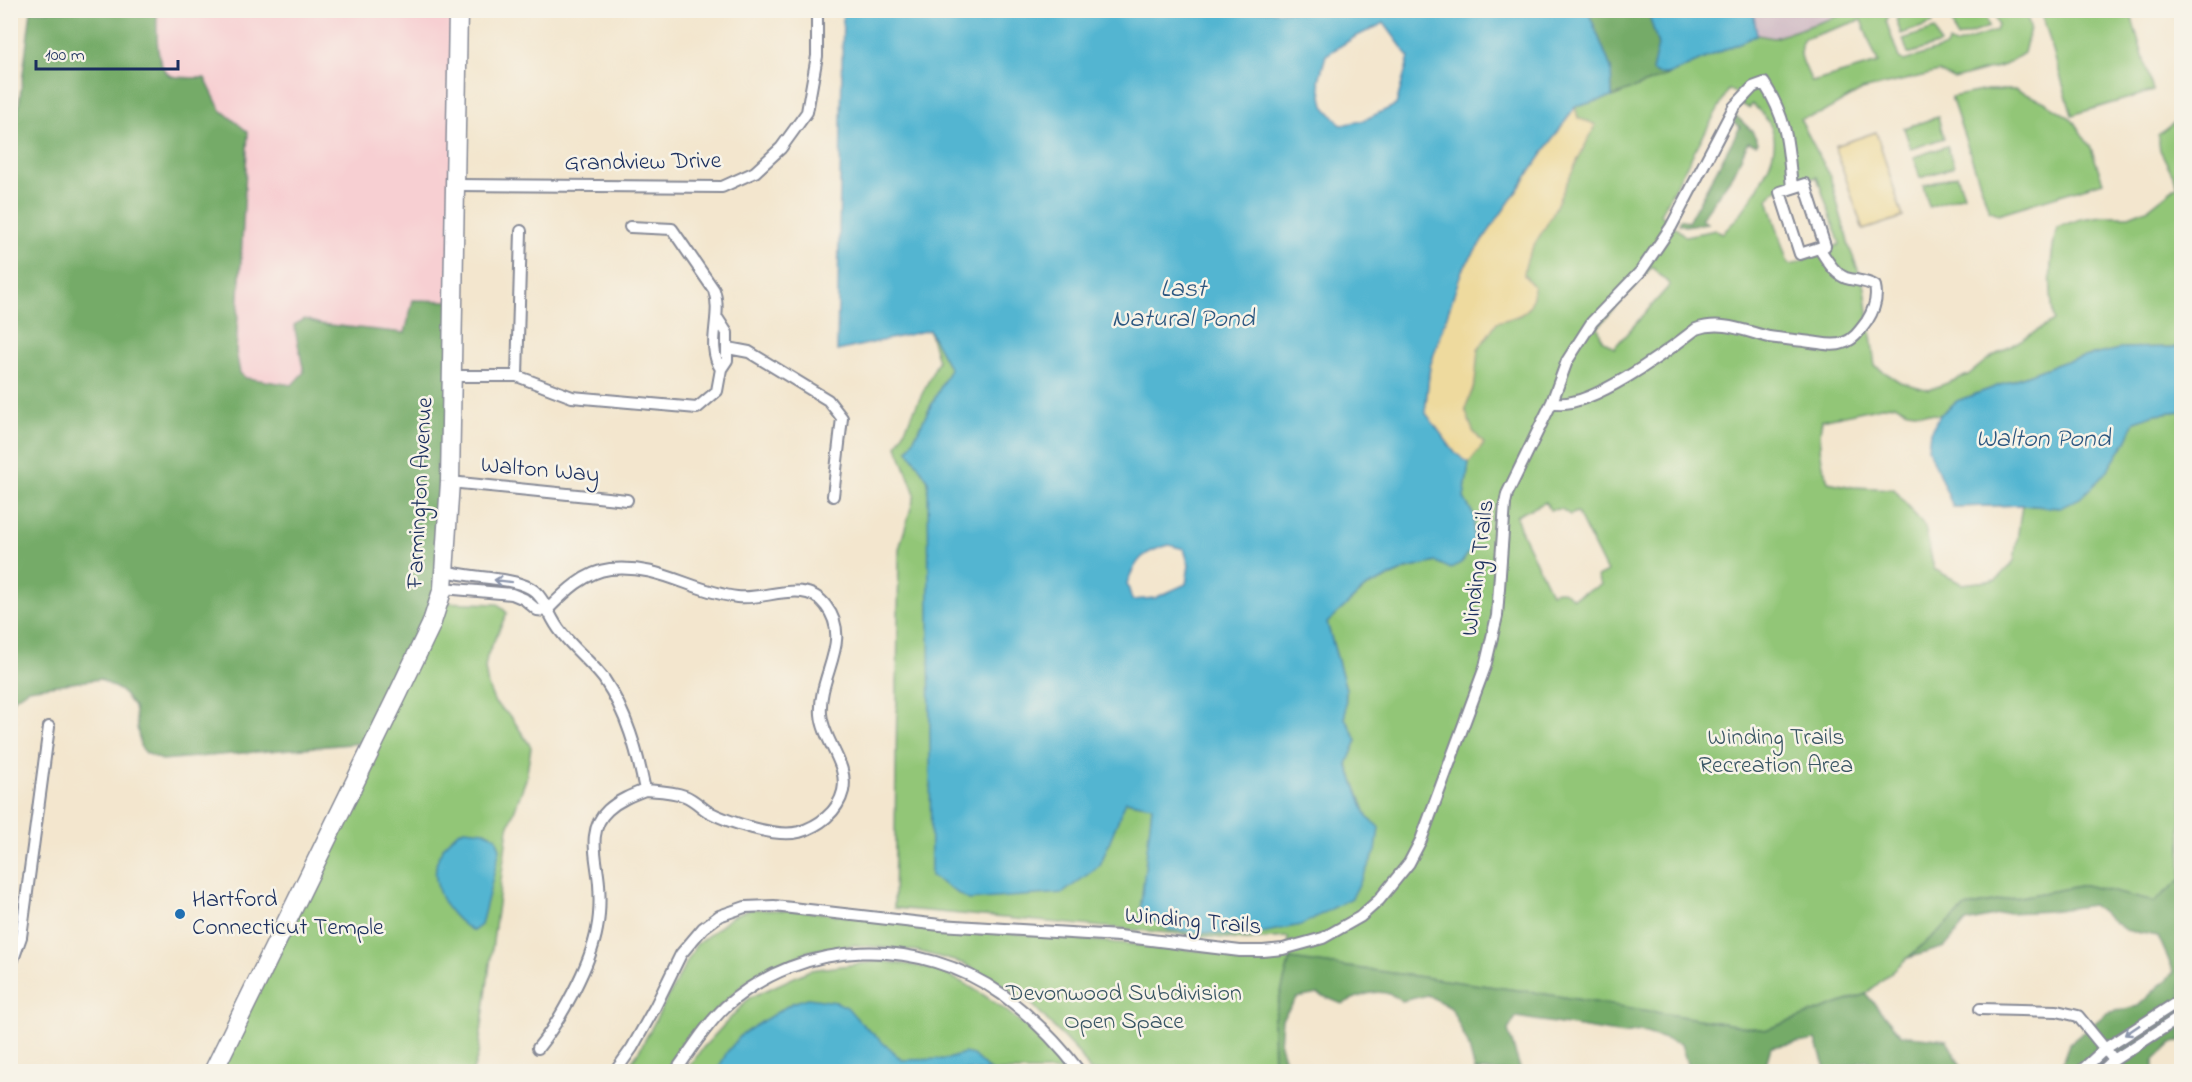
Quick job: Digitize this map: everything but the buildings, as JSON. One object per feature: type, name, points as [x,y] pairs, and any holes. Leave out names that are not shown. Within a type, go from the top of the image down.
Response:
[{"type":"main road","name":"Farmington Avenue","points":[[213,1071],[431,625],[444,580],[450,482],[458,10]]},
{"type":"street","name":"Grandview Drive","points":[[456,185],[722,187],[755,172],[781,148],[807,112],[817,56],[817,10]]},
{"type":"street","name":"Winding Trails","points":[[615,1071],[650,1017],[681,954],[703,928],[719,916],[745,907],[774,906],[940,925],[1119,936],[1240,951],[1283,950],[1313,941],[1343,928],[1360,917],[1379,900],[1409,863],[1428,825],[1492,644],[1499,599],[1503,511],[1508,494],[1552,402],[1567,361],[1592,322],[1641,271],[1671,227],[1734,106],[1753,87],[1764,83],[1774,98],[1786,130],[1792,188],[1780,192],[1800,254],[1819,248]]},
{"type":"street","points":[[1552,402],[1563,404],[1619,382],[1696,329],[1707,325],[1721,325],[1772,337],[1829,345],[1842,344],[1850,340],[1868,319],[1877,300],[1875,286],[1865,281],[1844,277],[1835,270],[1819,248],[1825,246],[1805,184],[1792,188]]},
{"type":"street","points":[[630,227],[672,229],[714,290],[718,319],[714,345],[717,363],[721,369]]},
{"type":"street","points":[[517,376],[521,231]]},
{"type":"street","points":[[452,376],[517,376],[572,397],[697,408],[717,392],[721,369],[727,360],[727,333],[718,319]]},
{"type":"street","points":[[728,348],[749,352],[828,400],[842,418],[833,496]]},
{"type":"street","name":"Walton Way","points":[[450,482],[627,500]]},
{"type":"street","points":[[538,1048],[554,1028],[590,954],[597,932],[600,908],[594,849],[595,832],[606,811],[622,800],[645,790],[664,791],[686,796],[731,823],[763,830],[797,833],[818,824],[836,809],[843,790],[843,770],[824,732],[821,713],[824,688],[838,638],[836,622],[816,594],[795,590],[739,597],[715,593],[657,572],[607,569],[589,575],[563,594],[546,611]]},
{"type":"street","points":[[444,580],[460,575],[514,583],[530,588],[543,598],[546,611],[561,633],[604,680],[618,705],[631,731],[645,790]]},
{"type":"street","points":[[444,580],[512,594],[524,599],[537,610],[546,611]]},
{"type":"street","points":[[10,968],[17,955],[22,930],[49,727]]},
{"type":"street","points":[[675,1071],[712,1021],[762,980],[793,964],[849,953],[883,953],[913,957],[953,969],[980,982],[1002,994],[1029,1017],[1062,1048],[1080,1071]]},
{"type":"street","points":[[2080,1071],[2106,1048],[2181,999]]},
{"type":"street","points":[[1980,1009],[2057,1011],[2078,1016],[2114,1060]]},
{"type":"street","points":[[2102,1071],[2114,1060],[2181,1016]]},
{"type":"shaded area","points":[[157,11],[458,11],[454,301],[410,309],[405,333],[320,324],[305,319],[294,325],[304,372],[292,385],[246,378],[239,373],[236,352],[248,132],[220,109],[205,78],[170,76],[163,68],[159,57]]},
{"type":"shaded area","points":[[1753,11],[1853,11],[1774,38],[1757,35]]},
{"type":"green space","points":[[1921,10],[1929,11],[1933,23],[1901,34],[1896,19]]},
{"type":"green space","points":[[31,11],[157,11],[159,57],[166,72],[176,77],[205,78],[220,109],[248,132],[236,352],[240,373],[246,378],[292,385],[304,372],[294,325],[305,319],[320,324],[405,333],[413,300],[454,301],[446,571],[374,742],[162,760],[146,753],[140,746],[134,707],[121,691],[100,679],[28,689],[12,700],[11,705],[10,174]]},
{"type":"green space","points":[[1588,11],[1650,11],[1658,45],[1657,74],[1670,74],[1612,97],[1611,68]]},
{"type":"green space","name":"Winding Trails Recreation Area","points":[[1853,11],[1903,11],[1889,15],[1886,21],[1899,58],[1904,61],[1946,47],[1949,42],[1954,45],[1996,31],[1998,25],[1994,11],[2026,11],[2030,28],[2024,53],[2005,65],[1954,79],[1939,72],[1862,90],[1822,113],[1800,119],[1830,176],[1850,249],[1865,288],[1875,366],[1900,382],[1929,390],[1968,375],[1988,359],[2054,321],[2051,274],[2052,251],[2057,227],[2081,219],[2129,216],[2149,208],[2178,185],[2160,150],[2158,135],[2181,117],[2181,347],[2124,348],[2063,362],[1957,401],[1940,415],[1907,411],[1895,404],[1822,420],[1820,444],[1822,459],[1828,482],[1853,487],[1894,489],[1925,527],[1934,569],[1962,584],[1996,580],[2014,561],[2022,505],[2060,508],[2126,441],[2135,421],[2155,414],[2181,411],[2181,879],[2154,902],[2085,885],[1966,907],[1866,994],[1765,1030],[1539,993],[1290,959],[1288,937],[1246,940],[894,908],[899,549],[915,494],[897,446],[938,361],[929,330],[950,369],[908,450],[928,480],[1100,865],[1125,801],[1152,806],[1379,827],[1367,817],[1347,763],[1357,740],[1345,718],[1346,689],[1327,623],[1365,588],[1407,569],[1436,562],[1474,516],[1464,498],[1469,463],[1425,412],[1575,107],[1612,97],[1757,35],[1774,38]],"holes":[[[1861,20],[1878,63],[1812,82],[1801,55],[1804,39]],[[1729,89],[1744,99],[1741,104],[1749,108],[1752,104],[1769,123],[1773,132],[1773,151],[1760,184],[1739,216],[1723,233],[1716,230],[1685,236],[1660,214]],[[1817,177],[1840,244],[1792,265],[1788,264],[1768,199],[1775,190]],[[1652,267],[1670,285],[1614,348],[1602,340],[1598,327]],[[1546,502],[1550,510],[1561,509],[1570,515],[1577,512],[1607,572],[1597,577],[1601,585],[1573,598],[1563,591],[1551,593],[1516,516]]]},
{"type":"green space","points":[[2041,11],[2130,11],[2153,91],[2072,115]]},
{"type":"green space","points":[[1985,13],[1989,27],[1957,38],[1952,23]]},
{"type":"green space","points":[[1935,29],[1940,44],[1908,54],[1903,39]]},
{"type":"green space","points":[[1987,90],[2016,90],[2045,102],[2072,119],[2091,148],[2103,182],[1998,214],[1989,210],[1951,97]]},
{"type":"green space","points":[[1736,116],[1752,131],[1758,142],[1756,144],[1748,142],[1734,173],[1701,219],[1707,223],[1685,226],[1679,224],[1680,219],[1688,222],[1740,127],[1733,122]]},
{"type":"green space","points":[[1938,117],[1944,138],[1911,149],[1904,128]]},
{"type":"green space","points":[[1947,146],[1954,167],[1920,178],[1914,157]]},
{"type":"green space","points":[[1957,175],[1964,195],[1929,207],[1923,186]]},
{"type":"green space","points":[[439,602],[498,604],[507,613],[487,656],[485,668],[488,686],[495,703],[512,718],[531,747],[526,779],[508,828],[478,1055],[473,1071],[213,1072]]},
{"type":"green space","points":[[2181,879],[2181,1042],[2172,1043],[2154,1060],[2154,1071],[2059,1071],[2069,1044],[2107,1013],[2138,1006],[2174,972],[2158,936],[2125,930],[2092,905],[2050,911],[2007,913],[1966,922],[1945,947],[1908,958],[1966,907],[2085,885],[2154,902]]},
{"type":"green space","name":"Devonwood Subdivision Open Space","points":[[750,909],[805,911],[915,924],[1290,959],[1273,1022],[1274,1072],[1090,1071],[1080,1055],[1030,1002],[965,964],[917,951],[855,945],[809,951],[748,980],[698,1027],[667,1071],[624,1072],[639,1051],[696,945],[733,916]]},
{"type":"green space","points":[[1290,959],[1539,993],[1765,1030],[1866,994],[1901,1035],[1947,1040],[1963,1071],[1879,1071],[1868,1061],[1826,1071],[1816,1040],[1771,1047],[1764,1071],[1689,1071],[1681,1044],[1640,1031],[1624,1034],[1516,1017],[1508,1030],[1521,1071],[1475,1071],[1468,1044],[1451,1008],[1428,995],[1402,1001],[1395,996],[1380,992],[1365,994],[1342,1004],[1318,994],[1297,998],[1282,1019],[1280,1045],[1288,1071],[1274,1071],[1273,1022]]},
{"type":"green space","name":"Devonwood Subdivision Open Space","points":[[881,961],[927,968],[945,974],[984,995],[1039,1039],[1064,1071],[685,1072],[701,1050],[749,998],[810,970]]},
{"type":"sand","points":[[1575,107],[1578,118],[1596,125],[1525,266],[1524,275],[1534,287],[1531,303],[1519,315],[1497,322],[1478,350],[1475,383],[1465,409],[1473,431],[1484,444],[1469,463],[1455,453],[1425,412],[1430,366],[1462,270]]},
{"type":"sand","points":[[1876,132],[1903,217],[1863,230],[1835,146]]},
{"type":"water","name":"Last Natural Pond","points":[[843,11],[1588,11],[1611,68],[1612,97],[1575,107],[1462,270],[1430,366],[1425,412],[1455,453],[1469,463],[1464,498],[1474,516],[1473,547],[1462,562],[1451,569],[1436,562],[1406,569],[1365,588],[1327,623],[1346,689],[1345,718],[1357,740],[1347,764],[1367,817],[1379,827],[1376,851],[1352,898],[1301,925],[1246,936],[1169,930],[1140,912],[1152,806],[1126,801],[1100,865],[1063,893],[968,900],[931,876],[928,480],[908,450],[950,369],[929,330],[837,351]],"holes":[[[1384,23],[1409,57],[1396,105],[1362,121],[1341,125],[1324,106],[1319,80],[1326,55],[1353,38]],[[1169,545],[1184,549],[1189,565],[1186,584],[1155,598],[1132,600],[1127,583],[1138,562],[1153,550]]]},
{"type":"water","points":[[1650,11],[1753,11],[1757,35],[1670,74],[1657,74],[1652,71],[1658,45]]},
{"type":"water","name":"Walton Pond","points":[[2181,347],[2181,411],[2155,414],[2135,421],[2126,441],[2106,473],[2080,498],[2060,508],[2022,505],[1953,507],[1928,448],[1930,432],[1940,415],[1957,401],[2063,362],[2124,348]]},
{"type":"water","points":[[464,829],[484,831],[496,837],[500,849],[481,925],[473,931],[452,914],[438,890],[436,878],[436,865],[441,852],[449,840]]},
{"type":"water","points":[[808,998],[836,1002],[847,1007],[902,1060],[948,1059],[964,1053],[973,1055],[990,1071],[717,1071],[727,1052],[742,1034],[792,1003]]},
{"type":"place","name":"Hartford Connecticut Temple","points":[[180,914]]}]
